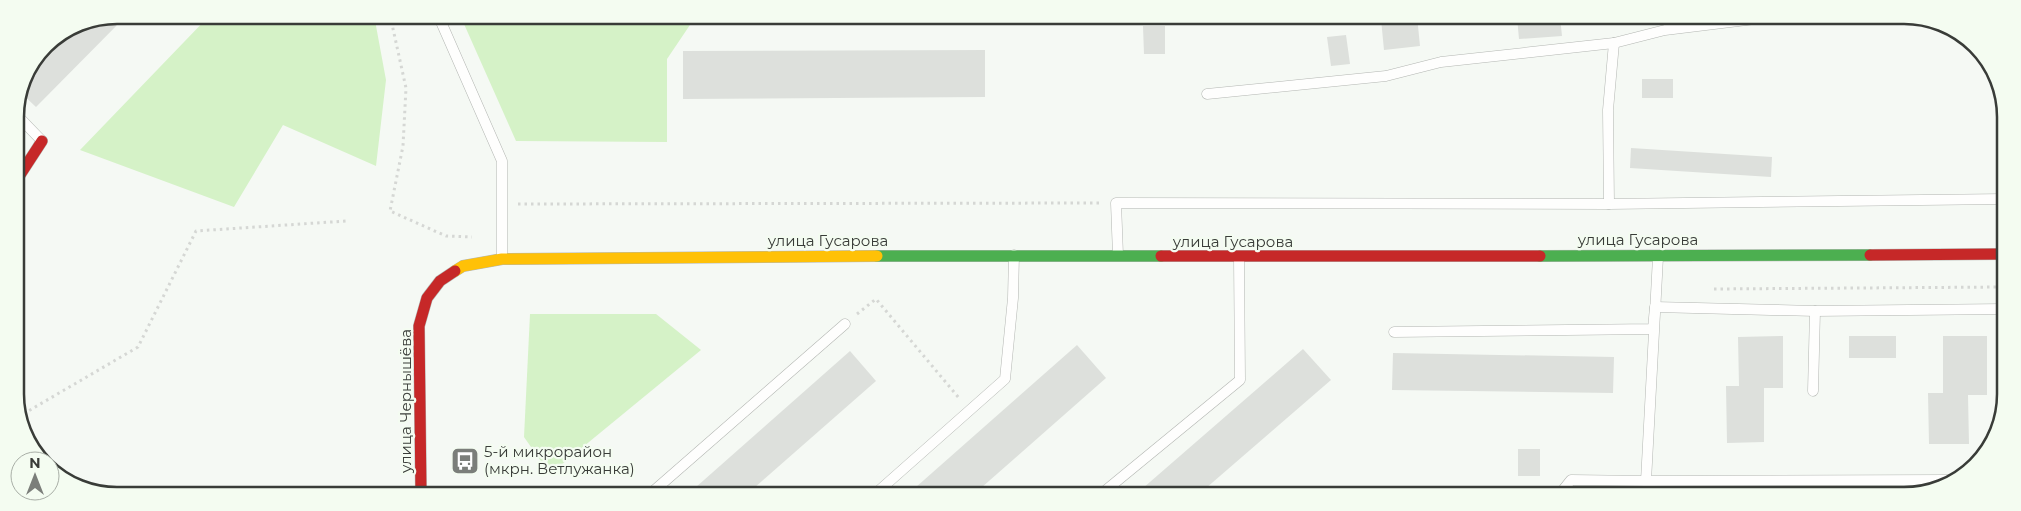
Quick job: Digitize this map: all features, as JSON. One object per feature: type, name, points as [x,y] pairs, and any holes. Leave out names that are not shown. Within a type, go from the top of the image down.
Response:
[{"type":"street","points":[[24,168],[42,140]]},
{"type":"street","name":"улица Гусарова","points":[[463,266],[502,258],[1014,255],[1239,257],[1997,254]]},
{"type":"street","name":"улица Чернышёва","points":[[421,487],[419,326],[427,298],[440,281],[463,266]]},
{"type":"lane","points":[[442,24],[502,161],[502,258]]},
{"type":"lane","points":[[1206,94],[1386,76],[1441,62],[1614,43],[1665,30],[1713,24]]},
{"type":"lane","points":[[1609,204],[1608,110],[1614,43]]},
{"type":"lane","points":[[24,122],[42,140]]},
{"type":"lane","points":[[1118,256],[1116,203],[1609,204],[1997,199]]},
{"type":"lane","points":[[883,487],[1005,378],[1013,298],[1014,255]]},
{"type":"lane","points":[[1646,481],[1658,255]]},
{"type":"lane","points":[[1110,487],[1240,380],[1239,257]]},
{"type":"lane","points":[[1655,307],[1814,311],[1997,309]]},
{"type":"lane","points":[[1814,311],[1814,391]]},
{"type":"lane","points":[[657,487],[845,324]]},
{"type":"lane","points":[[1394,332],[1653,329]]},
{"type":"lane","points":[[1566,487],[1571,480],[1940,480]]},
{"type":"path","points":[[392,24],[406,88],[403,146],[390,211],[446,236],[502,238]]},
{"type":"path","points":[[503,204],[1116,203]]},
{"type":"path","points":[[26,412],[138,347],[196,230],[346,221]]},
{"type":"path","points":[[1705,289],[1997,288]]},
{"type":"path","points":[[845,324],[876,299],[969,410]]},
{"type":"green space","points":[[201,24],[376,24],[386,80],[376,166],[283,125],[234,207],[80,150]]},
{"type":"green space","points":[[464,24],[691,24],[667,59],[667,142],[516,141]]},
{"type":"green space","points":[[530,314],[656,314],[701,350],[550,474],[524,437]]},
{"type":"building","points":[[118,24],[36,107],[26,98],[27,92],[33,75],[51,51],[65,39],[81,31],[98,26]]},
{"type":"building","points":[[1381,24],[1418,24],[1420,46],[1384,50]]},
{"type":"building","points":[[1518,24],[1561,24],[1562,36],[1519,39]]},
{"type":"building","points":[[1143,26],[1165,26],[1165,54],[1144,54]]},
{"type":"building","points":[[1346,35],[1350,64],[1331,66],[1327,37]]},
{"type":"building","points":[[985,50],[985,97],[683,99],[683,51]]},
{"type":"building","points":[[1642,79],[1673,79],[1673,98],[1642,98]]},
{"type":"building","points":[[1631,148],[1772,157],[1771,177],[1630,168]]},
{"type":"building","points":[[1783,336],[1783,388],[1764,388],[1764,442],[1727,443],[1726,386],[1739,386],[1738,337]]},
{"type":"building","points":[[1849,336],[1896,336],[1896,358],[1849,358]]},
{"type":"building","points":[[1943,336],[1987,336],[1987,395],[1968,395],[1969,444],[1929,444],[1928,393],[1943,393]]},
{"type":"building","points":[[1077,345],[1106,378],[982,487],[916,487]]},
{"type":"building","points":[[1303,349],[1331,380],[1207,487],[1144,487]]},
{"type":"building","points":[[850,351],[876,381],[755,487],[696,487]]},
{"type":"building","points":[[1393,353],[1614,357],[1613,393],[1392,390]]},
{"type":"building","points":[[1518,449],[1540,449],[1540,476],[1518,476]]},
{"type":"traffic: fast","points":[[1540,256],[1870,255]]},
{"type":"traffic: fast","points":[[877,256],[1161,256]]},
{"type":"traffic: slow","points":[[455,271],[463,266],[502,259],[877,256]]},
{"type":"traffic: jam","points":[[24,169],[42,141]]},
{"type":"traffic: jam","points":[[1870,255],[1997,254]]},
{"type":"traffic: jam","points":[[1161,256],[1540,256]]},
{"type":"traffic: jam","points":[[421,487],[419,326],[427,298],[440,281],[455,271]]},
{"type":"place","name":"5-й микрорайон (мкрн. Ветлужанка)","points":[[465,461]]}]
